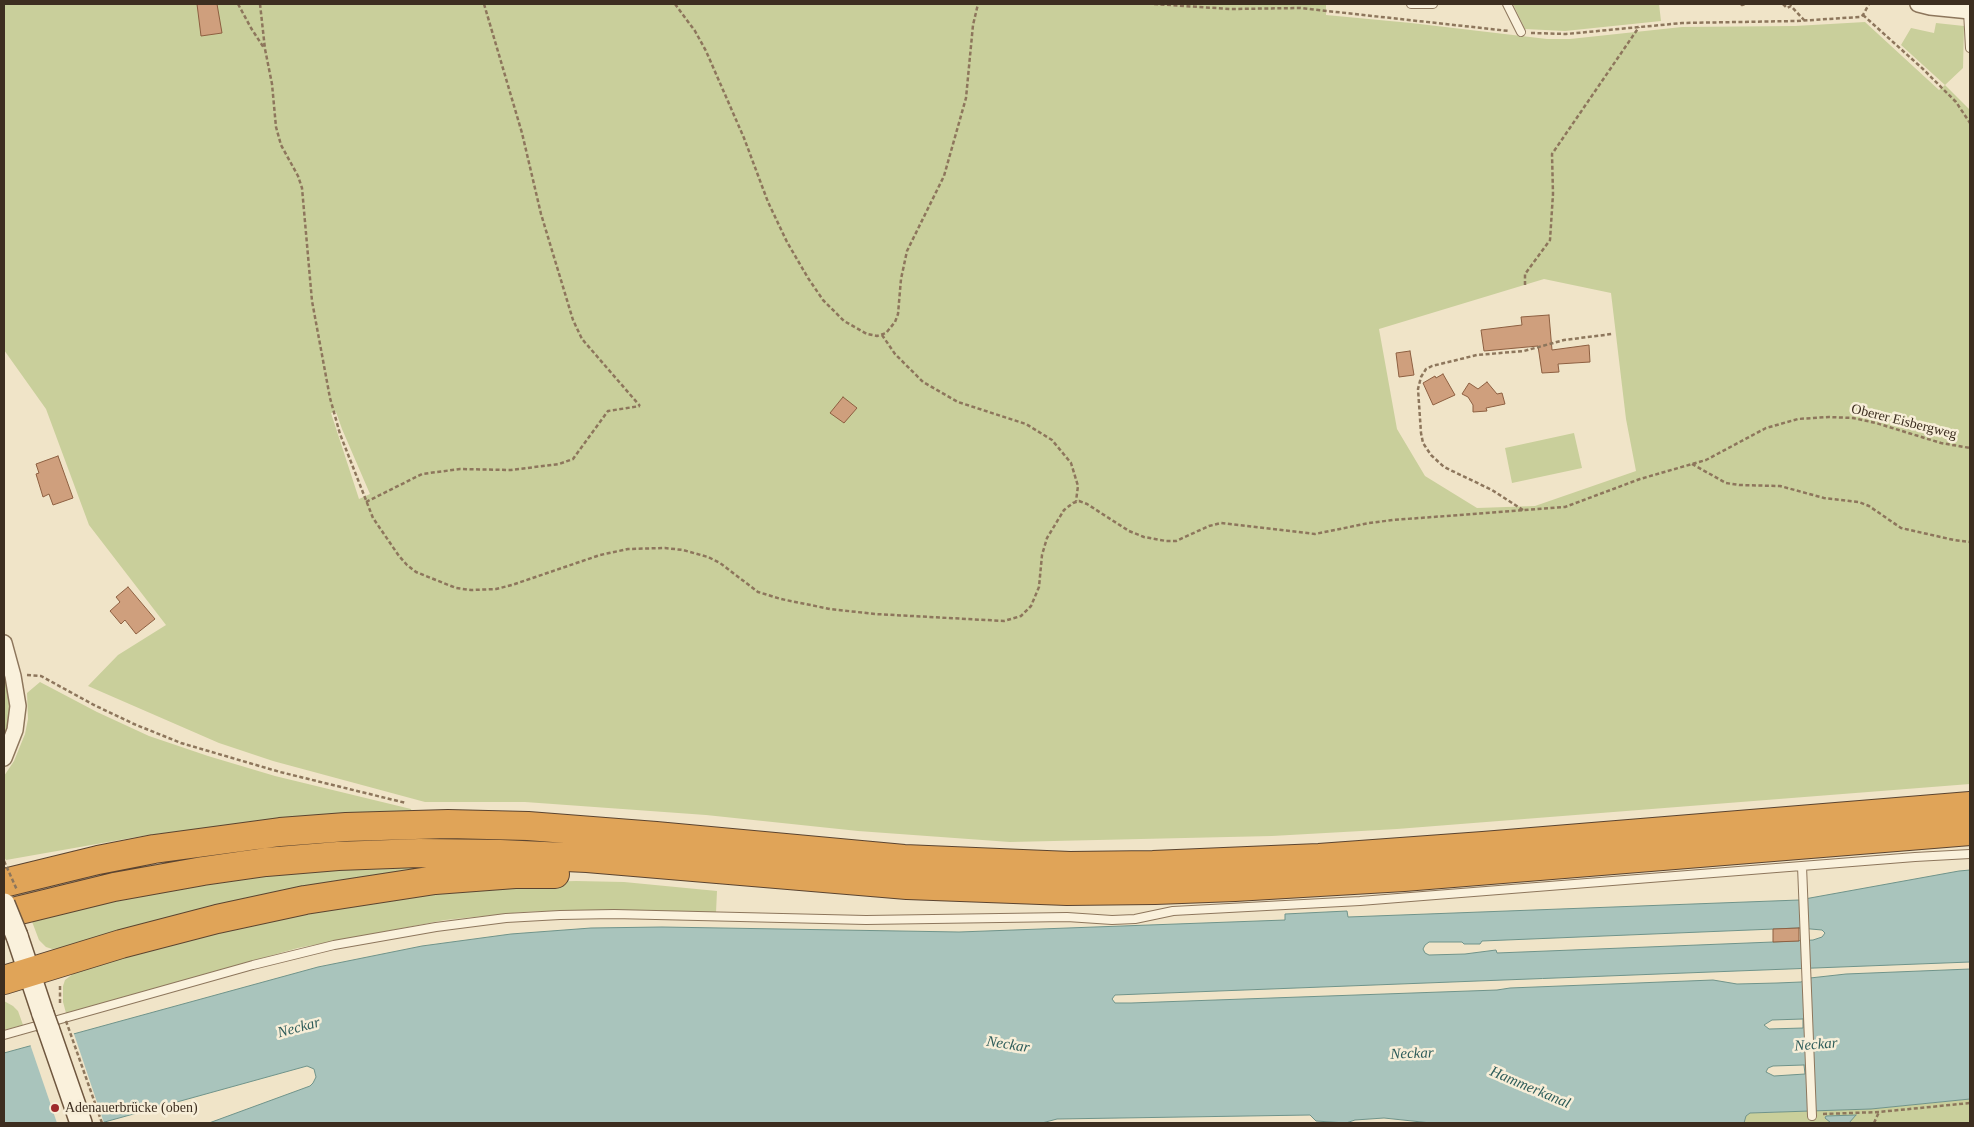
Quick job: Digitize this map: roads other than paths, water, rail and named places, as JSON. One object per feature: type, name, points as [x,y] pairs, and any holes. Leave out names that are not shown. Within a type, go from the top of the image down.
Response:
[{"type":"highway","points":[[4,883],[89,862],[154,849],[280,832],[346,827],[448,824],[528,826],[904,859],[1070,866],[1144,865],[1329,857],[1970,806]]},
{"type":"highway","points":[[10,925],[114,887],[266,862],[338,856],[420,853],[500,854],[587,858],[908,885],[1067,891],[1164,890],[1235,888],[1404,877],[1970,831]]},
{"type":"highway","points":[[4,980],[121,944],[305,900],[363,890],[435,880],[515,874],[722,869]]},
{"type":"main road","points":[[4,904],[10,925],[29,972],[52,1020],[81,1123]]},
{"type":"street","points":[[1918,4],[1969,11]]},
{"type":"street","points":[[4,643],[17,696],[17,718],[12,740],[4,758]]},
{"type":"lane","points":[[1411,4],[1433,4]]},
{"type":"lane","points":[[1507,4],[1521,32]]},
{"type":"lane","points":[[1969,11],[1970,48]]},
{"type":"lane","points":[[4,1035],[253,965],[334,945],[436,927],[506,918],[614,914],[866,920],[1067,917],[1112,920],[1135,919],[1173,910],[1369,901],[1970,854]]},
{"type":"lane","points":[[1802,866],[1815,1117]]},
{"type":"water","points":[[1970,870],[1970,962],[1115,995],[1112,999],[1115,1003],[1131,1003],[1713,980],[1737,984],[1777,983],[1801,982],[1810,978],[1846,974],[1970,969],[1970,1099],[1871,1109],[1750,1113],[1746,1116],[1744,1123],[1431,1123],[1384,1118],[1355,1120],[1346,1123],[1316,1121],[1310,1115],[1057,1119],[1042,1123],[209,1123],[310,1086],[316,1077],[314,1069],[307,1066],[101,1123],[4,1123],[4,1053],[318,967],[422,946],[511,934],[591,928],[662,927],[959,932],[1285,920],[1285,914],[1347,911],[1348,917],[1799,900]],"holes":[[[1799,928],[1822,930],[1825,933],[1822,937],[1813,940],[1497,953],[1496,950],[1465,954],[1429,955],[1423,949],[1429,942],[1480,944],[1482,941]],[[1803,1019],[1803,1028],[1769,1029],[1764,1025],[1772,1020]],[[1804,1065],[1805,1074],[1774,1076],[1766,1072],[1768,1068],[1773,1066]]]},
{"type":"water","points":[[1856,1115],[1849,1123],[1831,1123],[1825,1118],[1826,1116]]},
{"type":"place","name":"Adenauerbrücke (oben)","points":[[55,1108]]},
{"type":"water label","name":"Neckar","points":[[299,1028]]},
{"type":"water label","name":"Neckar","points":[[1008,1045]]},
{"type":"water label","name":"Neckar","points":[[1816,1045]]},
{"type":"water label","name":"Neckar","points":[[1412,1054]]},
{"type":"water label","name":"Hammerkanal","points":[[1530,1088]]}]
